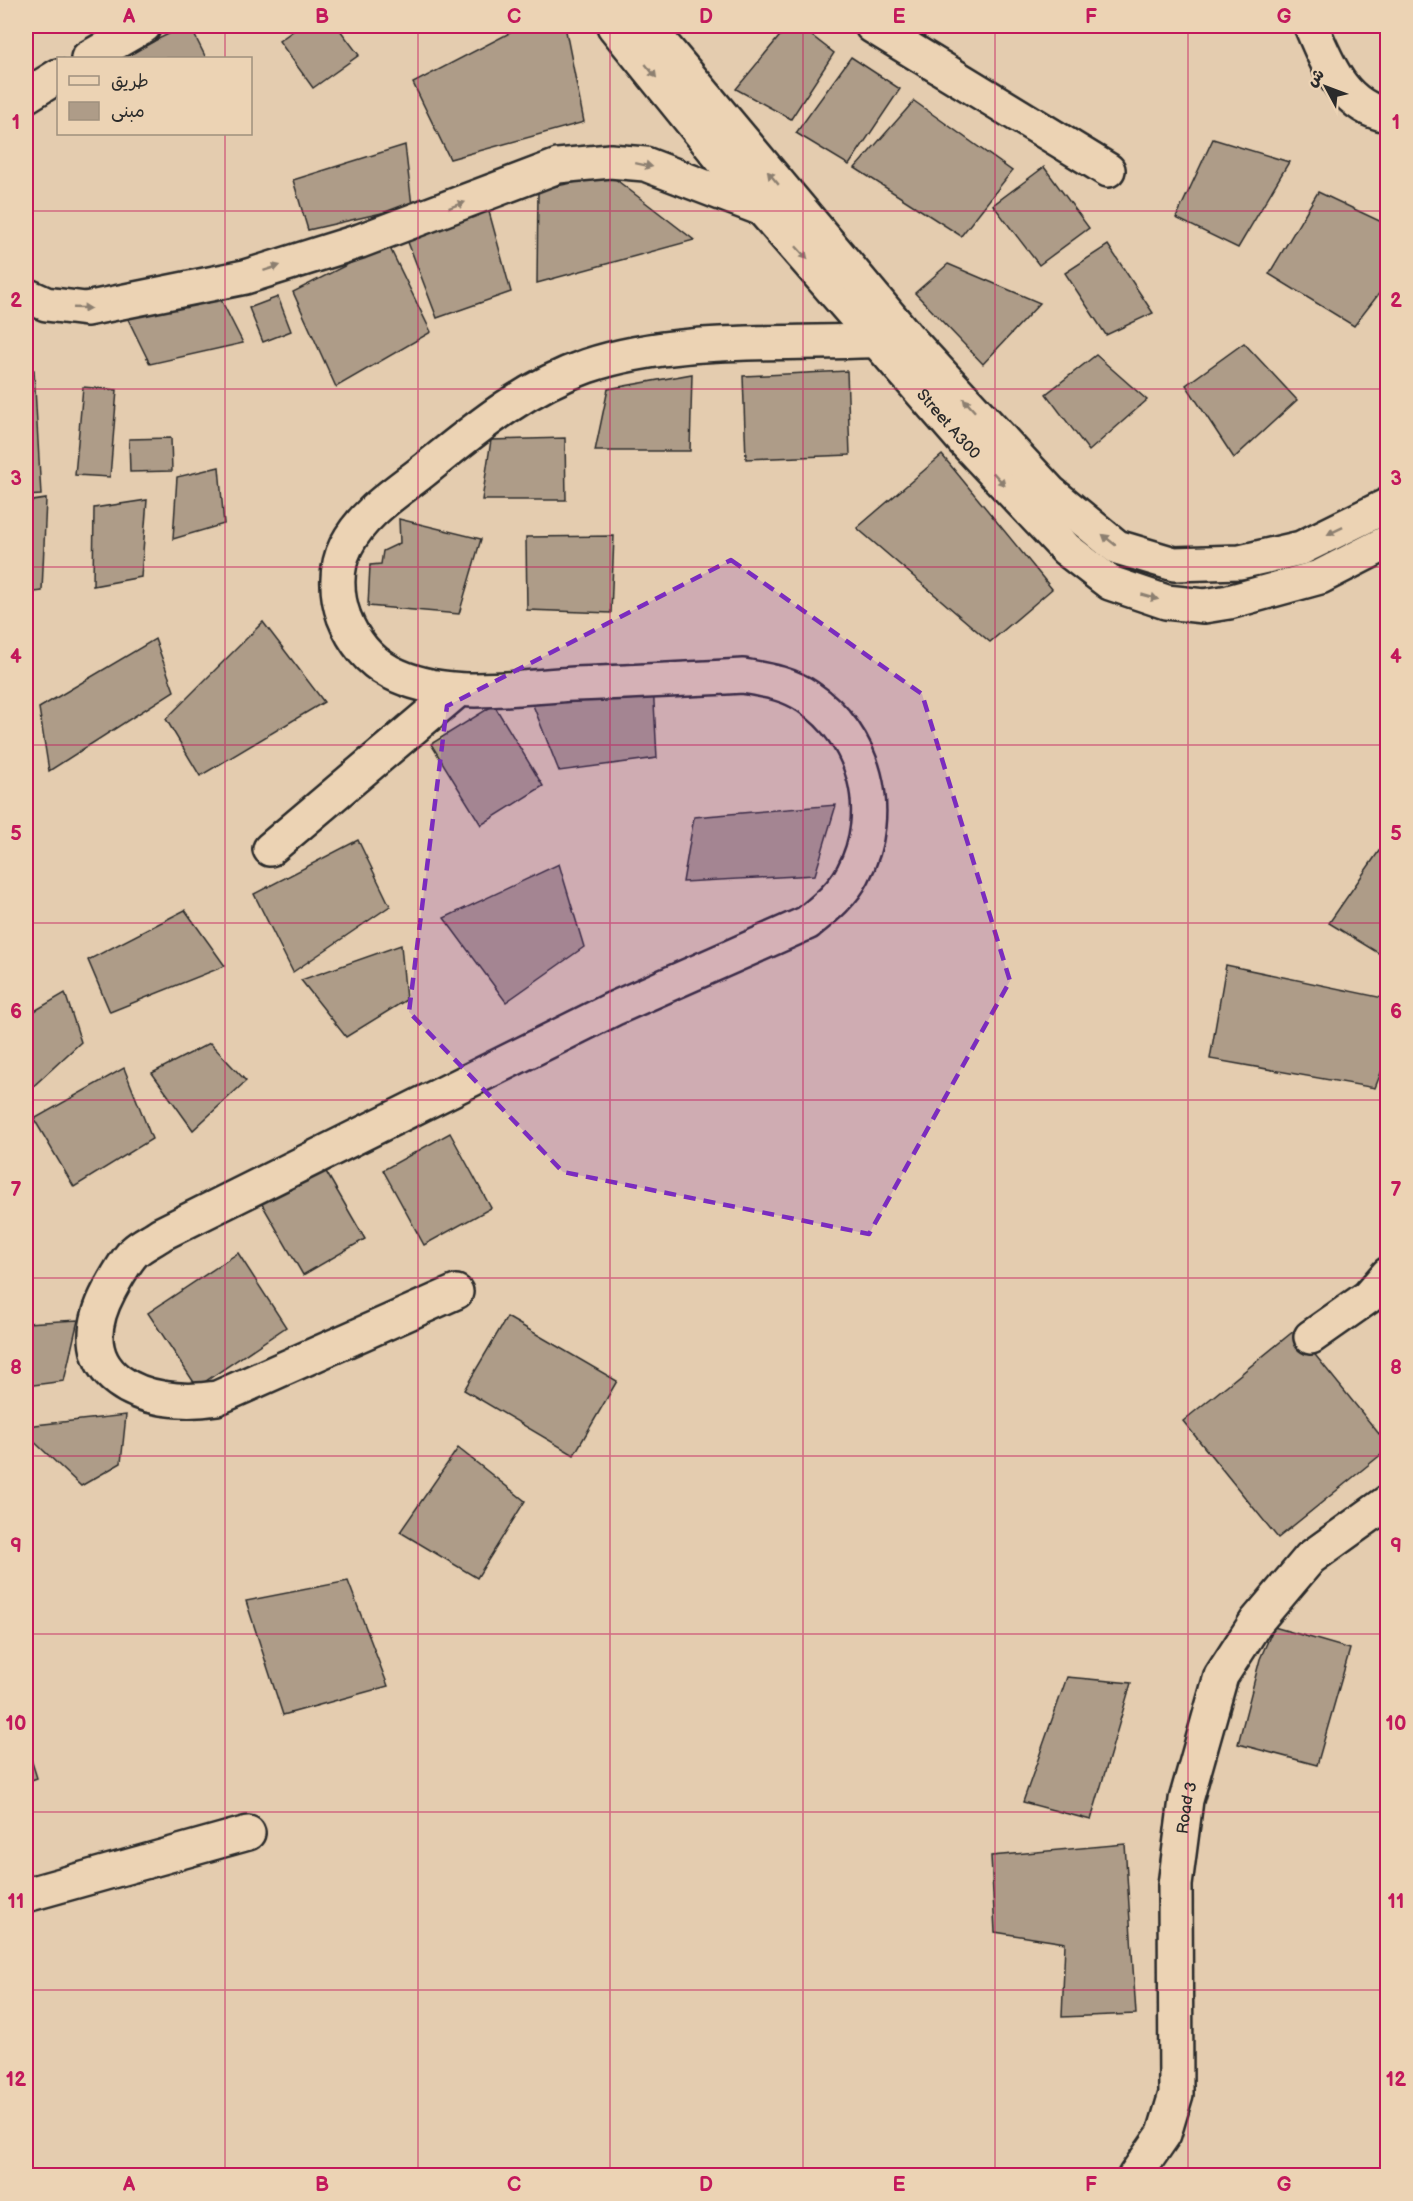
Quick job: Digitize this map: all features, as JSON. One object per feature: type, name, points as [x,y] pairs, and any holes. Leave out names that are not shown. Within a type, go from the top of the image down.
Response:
[{"type":"street","points":[[90,57],[144,26]]},
{"type":"street","name":"Street A300","points":[[614,26],[763,210],[1050,492],[1117,547],[1174,564],[1240,562],[1301,548],[1384,514]]},
{"type":"street","name":"Street A300","points":[[647,26],[815,228],[964,441],[1066,549],[1110,583],[1166,602],[1204,606],[1229,602],[1320,577],[1388,542]]},
{"type":"street","points":[[872,26],[1108,170]]},
{"type":"street","points":[[1311,26],[1333,75],[1352,99],[1388,115]]},
{"type":"street","points":[[26,96],[47,75]]},
{"type":"street","points":[[26,295],[46,304],[86,309],[245,277],[360,241],[558,166],[610,161],[645,164],[815,228]]},
{"type":"street","points":[[456,1292],[217,1398],[195,1401],[159,1400],[141,1394],[118,1382],[102,1365],[96,1348],[97,1321],[103,1302],[116,1276],[135,1251],[161,1234],[613,1009],[807,923],[833,901],[853,874],[866,843],[869,809],[865,776],[853,744],[833,717],[807,696],[776,682],[743,676],[458,690],[418,682],[391,672],[367,656],[350,633],[340,605],[338,577],[345,548],[360,524],[381,504],[504,406],[545,383],[587,366],[639,352],[760,343],[894,339]]},
{"type":"street","points":[[270,849],[458,690]]},
{"type":"street","points":[[1311,1337],[1368,1297],[1388,1274]]},
{"type":"street","name":"Road 3","points":[[1135,2175],[1164,2134],[1176,2094],[1175,1885],[1186,1800],[1221,1676],[1256,1622],[1310,1558],[1388,1502]]},
{"type":"street","points":[[26,1895],[248,1833]]},
{"type":"highlighted area","points":[[731,560],[922,694],[1010,981],[869,1234],[563,1172],[409,1012],[447,706]]},
{"type":"building","points":[[185,26],[190,26],[206,57],[121,57]]},
{"type":"building","points":[[300,26],[337,26],[359,55],[313,88],[279,41]]},
{"type":"building","points":[[523,26],[565,26],[584,122],[450,159],[413,83]]},
{"type":"building","points":[[788,26],[799,26],[834,53],[791,119],[736,89]]},
{"type":"building","points":[[851,57],[900,89],[849,165],[796,133]]},
{"type":"building","points":[[914,101],[1012,171],[961,236],[855,168]]},
{"type":"building","points":[[1213,139],[1289,162],[1238,248],[1176,218]]},
{"type":"building","points":[[405,145],[412,206],[308,230],[293,180]]},
{"type":"building","points":[[1044,167],[1089,228],[1039,265],[993,205]]},
{"type":"building","points":[[610,175],[694,240],[537,283],[538,190]]},
{"type":"building","points":[[1318,192],[1388,225],[1388,282],[1354,326],[1269,274]]},
{"type":"building","points":[[488,208],[511,292],[437,318],[406,237]]},
{"type":"building","points":[[388,244],[431,332],[336,387],[293,292]]},
{"type":"building","points":[[1108,245],[1153,313],[1106,335],[1065,273]]},
{"type":"building","points":[[948,264],[1040,303],[983,364],[915,293]]},
{"type":"building","points":[[214,286],[243,343],[150,364],[125,313]]},
{"type":"building","points":[[278,297],[291,331],[263,342],[249,308]]},
{"type":"building","points":[[1244,343],[1297,400],[1234,458],[1186,385]]},
{"type":"building","points":[[1096,355],[1147,400],[1089,451],[1046,394]]},
{"type":"building","points":[[26,370],[34,370],[41,495],[26,496]]},
{"type":"building","points":[[847,371],[850,455],[746,459],[743,376]]},
{"type":"building","points":[[692,374],[690,451],[595,451],[608,389]]},
{"type":"building","points":[[83,387],[117,390],[110,477],[75,475]]},
{"type":"building","points":[[171,438],[172,471],[130,472],[129,439]]},
{"type":"building","points":[[565,438],[566,500],[482,500],[491,440]]},
{"type":"building","points":[[942,455],[1052,589],[990,642],[857,528]]},
{"type":"building","points":[[219,467],[224,524],[173,539],[177,477]]},
{"type":"building","points":[[46,499],[42,591],[26,593],[26,502]]},
{"type":"building","points":[[147,500],[141,577],[93,586],[94,508]]},
{"type":"building","points":[[399,519],[481,539],[459,614],[368,606],[370,565],[381,564],[383,551],[400,543]]},
{"type":"building","points":[[614,536],[611,613],[527,610],[526,537]]},
{"type":"building","points":[[263,622],[324,702],[200,776],[166,719]]},
{"type":"building","points":[[155,639],[174,691],[49,771],[39,708]]},
{"type":"building","points":[[653,684],[657,758],[559,771],[531,700]]},
{"type":"building","points":[[494,705],[543,786],[481,825],[431,744]]},
{"type":"building","points":[[836,805],[815,875],[683,882],[694,817]]},
{"type":"building","points":[[1388,838],[1388,959],[1329,923]]},
{"type":"building","points":[[358,840],[390,906],[293,972],[254,894]]},
{"type":"building","points":[[559,864],[584,947],[506,1002],[444,918]]},
{"type":"building","points":[[185,910],[225,966],[110,1012],[88,960]]},
{"type":"building","points":[[401,945],[406,1000],[346,1037],[301,980]]},
{"type":"building","points":[[1226,965],[1388,999],[1388,1055],[1375,1088],[1210,1059]]},
{"type":"building","points":[[65,993],[81,1042],[26,1093],[26,1016]]},
{"type":"building","points":[[210,1043],[246,1081],[193,1130],[152,1073]]},
{"type":"building","points":[[124,1068],[152,1139],[74,1187],[34,1119]]},
{"type":"building","points":[[450,1133],[491,1208],[424,1245],[383,1170]]},
{"type":"building","points":[[321,1163],[365,1239],[303,1275],[259,1199]]},
{"type":"building","points":[[238,1253],[286,1327],[197,1387],[148,1313]]},
{"type":"building","points":[[507,1317],[617,1381],[574,1455],[464,1390]]},
{"type":"building","points":[[78,1320],[64,1381],[26,1386],[26,1323]]},
{"type":"building","points":[[1295,1330],[1388,1445],[1388,1449],[1278,1538],[1183,1421]]},
{"type":"building","points":[[126,1415],[121,1463],[81,1486],[26,1434],[26,1426]]},
{"type":"building","points":[[458,1448],[525,1501],[477,1578],[400,1532]]},
{"type":"building","points":[[348,1581],[388,1686],[283,1715],[246,1601]]},
{"type":"building","points":[[1274,1627],[1350,1649],[1317,1765],[1238,1744],[1260,1659]]},
{"type":"building","points":[[1067,1677],[1131,1683],[1091,1820],[1023,1802]]},
{"type":"building","points":[[26,1743],[37,1778],[26,1782]]},
{"type":"building","points":[[1125,1844],[1136,2014],[1062,2017],[1065,1943],[995,1932],[991,1856]]}]
